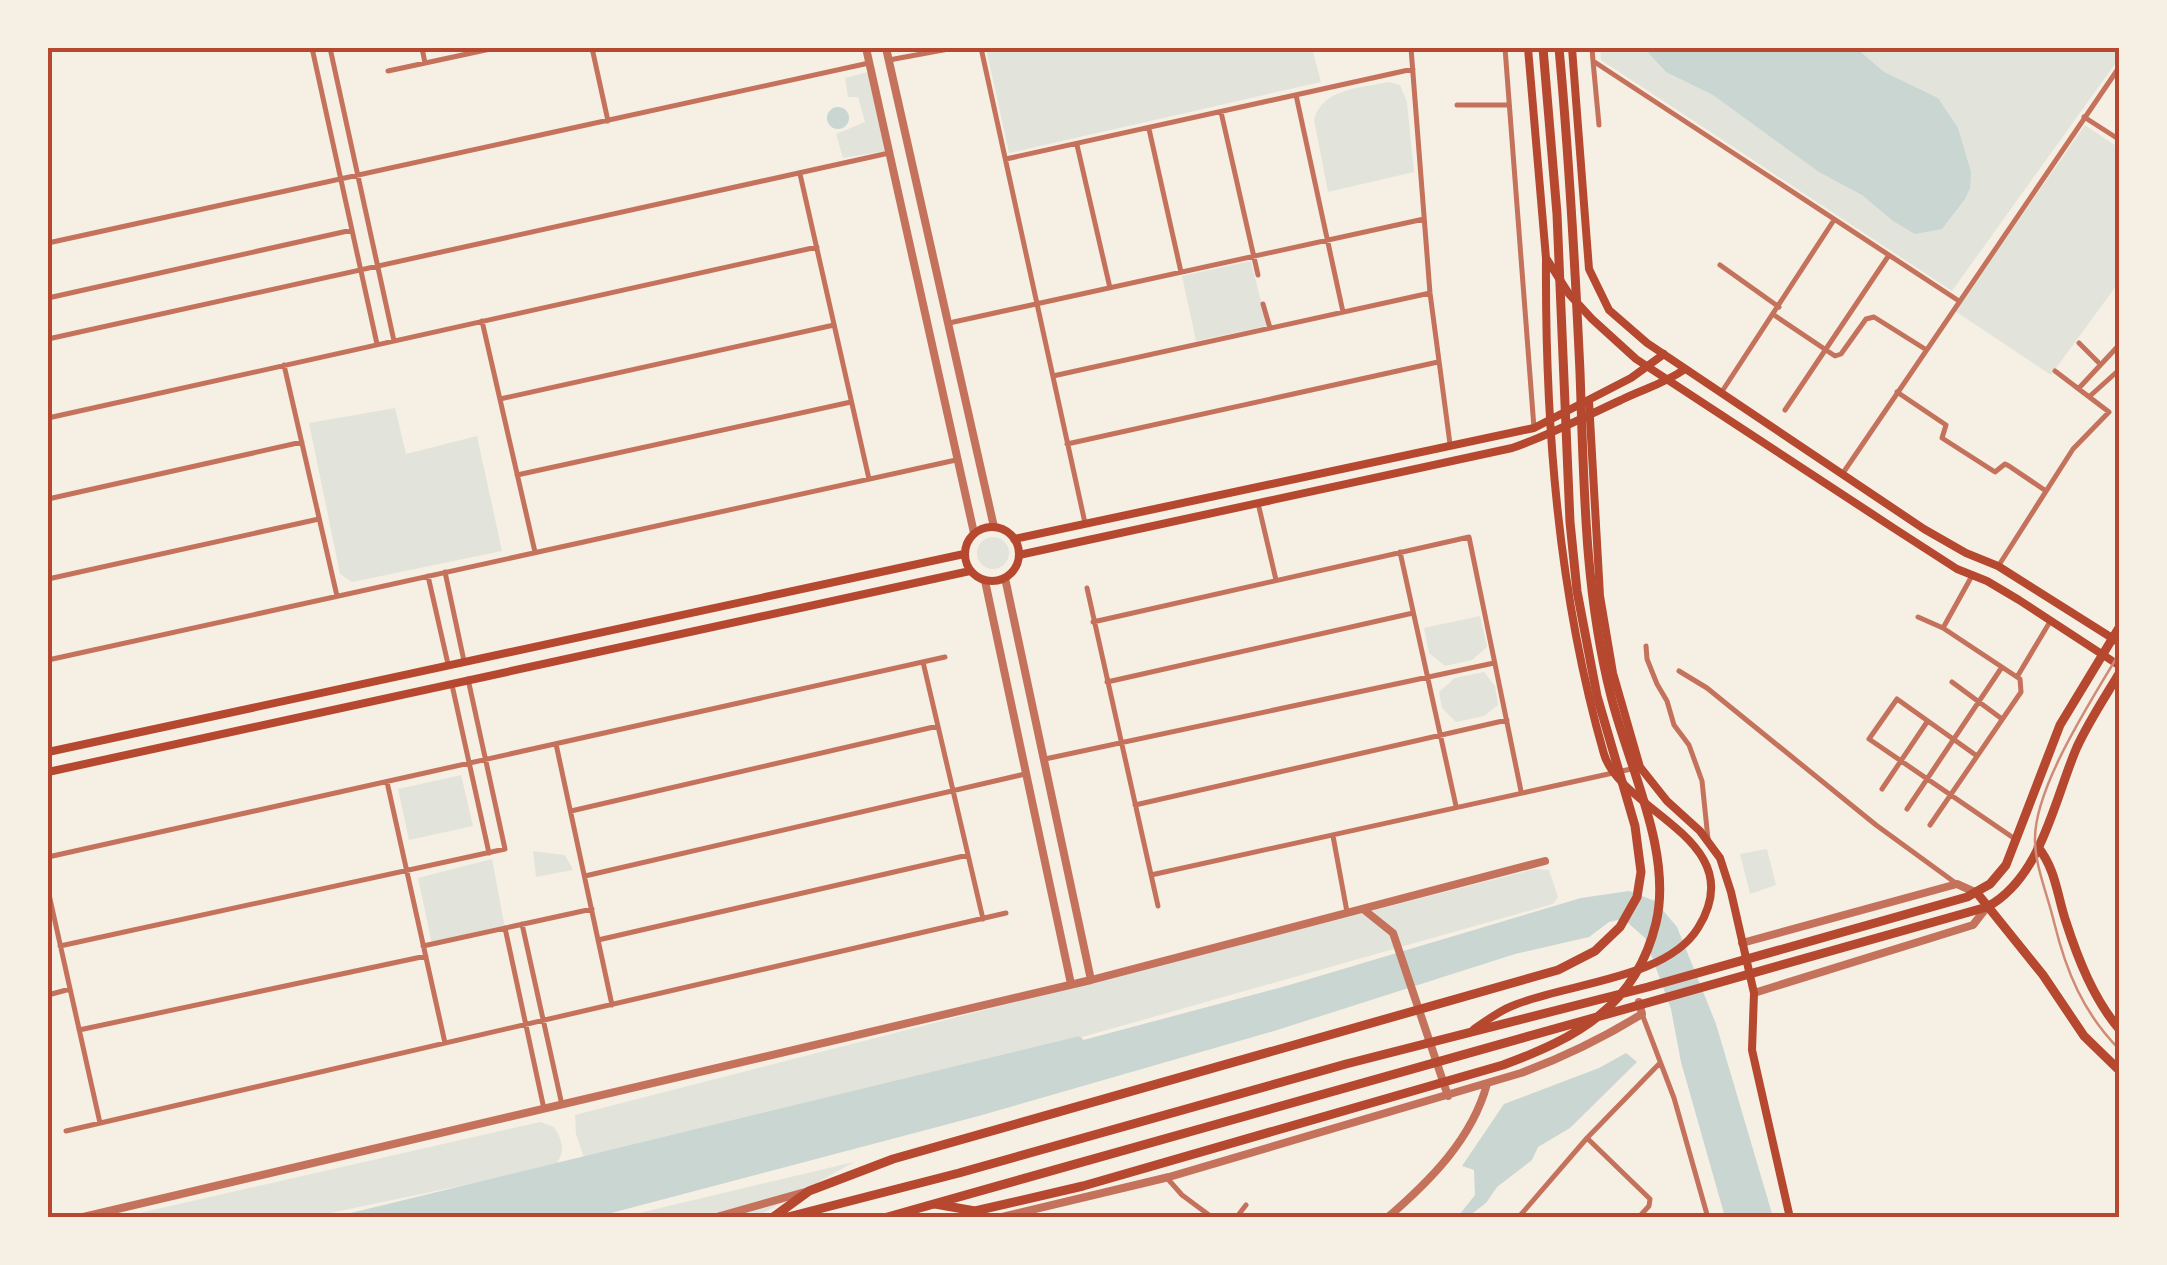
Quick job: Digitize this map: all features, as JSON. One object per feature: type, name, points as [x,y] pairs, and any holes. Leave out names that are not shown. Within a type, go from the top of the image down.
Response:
[{"type":"main road","points":[[1470,1032],[1511,1006],[1613,978],[1678,948],[1692,936],[1708,909],[1710,878],[1702,859],[1681,832],[1611,772],[1583,669],[1572,610],[1550,419],[1546,258],[1528,48]]},
{"type":"main road","points":[[772,1218],[810,1191],[893,1159],[1558,970],[1603,945],[1620,928],[1633,908],[1641,872],[1635,826],[1593,679],[1574,572],[1557,214],[1543,48]]},
{"type":"main road","points":[[935,1204],[975,1211],[1084,1186],[1539,1052],[1600,1017],[1631,981],[1650,943],[1660,902],[1658,864],[1610,696],[1587,564],[1574,229],[1559,48]]},
{"type":"main road","points":[[1572,48],[1590,269],[1608,310],[1623,325],[1720,393],[1938,537],[1998,566],[2116,641]]},
{"type":"main road","points":[[884,1218],[1437,1063],[1653,998],[1926,925],[1987,906],[2012,887],[2038,846],[2078,746],[2120,669],[2050,620],[1957,569],[1636,360],[1569,294],[1546,258]]},
{"type":"main road","points":[[1014,539],[1534,428],[1649,367],[1664,354]]},
{"type":"main road","points":[[1019,555],[1512,448],[1669,381],[1684,368]]},
{"type":"main road","points":[[1589,401],[1600,596],[1613,674],[1640,767],[1720,858],[1754,993],[1752,1050],[1790,1218]]},
{"type":"main road","points":[[1159,507],[1162,524]]},
{"type":"main road","points":[[994,527],[1005,530],[1014,539],[1019,555],[1015,569],[1005,578],[984,581],[970,571],[964,554],[974,533],[994,527]]},
{"type":"main road","points":[[48,752],[964,554]]},
{"type":"main road","points":[[48,772],[970,571]]},
{"type":"main road","points":[[784,592],[788,610]]},
{"type":"main road","points":[[784,1218],[1430,1042],[1648,987],[1922,912],[1977,893],[1998,876],[2018,840],[2036,781],[2060,725],[2102,654],[2116,641],[2120,626]]},
{"type":"main road","points":[[536,646],[539,664]]},
{"type":"main road","points":[[103,740],[107,758]]},
{"type":"main road","points":[[2018,840],[2038,846],[2053,870],[2065,919],[2084,969],[2120,1030]]},
{"type":"main road","points":[[1977,893],[2043,975],[2084,1036],[2120,1071]]},
{"type":"street","points":[[312,48],[377,344]]},
{"type":"street","points":[[330,48],[394,341]]},
{"type":"street","points":[[422,48],[425,63]]},
{"type":"street","points":[[388,71],[495,48]]},
{"type":"street","points":[[592,48],[608,121]]},
{"type":"street","points":[[866,48],[974,533]]},
{"type":"street","points":[[886,48],[994,527]]},
{"type":"street","points":[[889,60],[954,48]]},
{"type":"street","points":[[980,48],[1085,523]]},
{"type":"street","points":[[1412,48],[1430,293],[1450,444]]},
{"type":"street","points":[[1505,48],[1534,428]]},
{"type":"street","points":[[1592,48],[1599,125]]},
{"type":"street","points":[[1593,61],[1959,301]]},
{"type":"street","points":[[48,244],[869,63]]},
{"type":"street","points":[[1842,474],[2120,66]]},
{"type":"street","points":[[1005,159],[1413,70]]},
{"type":"street","points":[[1296,95],[1343,312]]},
{"type":"street","points":[[1457,105],[1507,105]]},
{"type":"street","points":[[1220,112],[1258,275]]},
{"type":"street","points":[[2084,117],[2120,140]]},
{"type":"street","points":[[1148,128],[1181,272]]},
{"type":"street","points":[[1077,143],[1110,288]]},
{"type":"street","points":[[48,339],[889,153]]},
{"type":"street","points":[[800,173],[868,479]]},
{"type":"street","points":[[904,220],[923,215]]},
{"type":"street","points":[[947,324],[1424,219]]},
{"type":"street","points":[[1720,393],[1834,220]]},
{"type":"street","points":[[48,298],[352,230]]},
{"type":"street","points":[[48,418],[817,247]]},
{"type":"street","points":[[1785,410],[1889,255]]},
{"type":"street","points":[[1720,264],[1779,308]]},
{"type":"street","points":[[1052,376],[1430,293]]},
{"type":"street","points":[[1264,304],[1270,328]]},
{"type":"street","points":[[1774,315],[1836,356],[1866,319],[1874,317],[1926,350]]},
{"type":"street","points":[[482,321],[535,552]]},
{"type":"street","points":[[500,399],[834,325]]},
{"type":"street","points":[[2079,344],[2099,364]]},
{"type":"street","points":[[2079,388],[2120,344]]},
{"type":"street","points":[[1068,444],[1438,362]]},
{"type":"street","points":[[284,365],[336,596]]},
{"type":"street","points":[[2090,396],[2120,369]]},
{"type":"street","points":[[1998,566],[2073,449],[2109,412],[2054,371]]},
{"type":"street","points":[[1898,392],[1946,425],[1942,438],[1995,472],[2005,464],[2046,491]]},
{"type":"street","points":[[518,475],[851,402]]},
{"type":"street","points":[[48,498],[302,442]]},
{"type":"street","points":[[48,660],[956,460]]},
{"type":"street","points":[[1258,503],[1276,580]]},
{"type":"street","points":[[48,579],[319,519]]},
{"type":"street","points":[[1093,622],[1469,536],[1522,791]]},
{"type":"street","points":[[1400,552],[1456,806]]},
{"type":"street","points":[[445,572],[464,662]]},
{"type":"street","points":[[1942,628],[1972,574]]},
{"type":"street","points":[[428,576],[448,664]]},
{"type":"street","points":[[1005,578],[1091,980]]},
{"type":"street","points":[[984,581],[1071,984]]},
{"type":"street","points":[[1087,588],[1158,906]]},
{"type":"street","points":[[1107,682],[1413,613]]},
{"type":"street","points":[[1918,617],[2017,676],[2022,684],[2021,692],[1930,825]]},
{"type":"street","points":[[2017,676],[2050,620]]},
{"type":"street","points":[[1646,646],[1656,684],[1674,725],[1689,745],[1702,781],[1708,842]]},
{"type":"street","points":[[48,857],[945,657]]},
{"type":"street","points":[[923,662],[983,919]]},
{"type":"street","points":[[1042,759],[1495,663]]},
{"type":"street","points":[[1908,809],[2002,667]]},
{"type":"street","points":[[1679,671],[1707,688],[1876,825],[1956,884],[1977,893]]},
{"type":"street","points":[[60,946],[506,849],[468,680]]},
{"type":"street","points":[[1952,682],[2002,719]]},
{"type":"street","points":[[452,683],[489,853]]},
{"type":"street","points":[[1977,756],[1898,699],[1870,739],[2018,840]]},
{"type":"street","points":[[1135,805],[1507,720]]},
{"type":"street","points":[[1882,789],[1926,722]]},
{"type":"street","points":[[571,811],[938,726]]},
{"type":"street","points":[[556,744],[612,1005]]},
{"type":"street","points":[[1151,875],[1640,767]]},
{"type":"street","points":[[585,876],[1025,774]]},
{"type":"street","points":[[387,782],[445,1043]]},
{"type":"street","points":[[1037,826],[1055,822]]},
{"type":"street","points":[[1333,836],[1348,914]]},
{"type":"street","points":[[598,940],[968,855]]},
{"type":"street","points":[[79,1218],[1091,980],[1545,861]]},
{"type":"street","points":[[1742,943],[1956,884]]},
{"type":"street","points":[[48,890],[100,1123]]},
{"type":"street","points":[[1754,993],[1973,925],[1987,906]]},
{"type":"street","points":[[424,946],[592,909]]},
{"type":"street","points":[[1363,909],[1393,933],[1448,1096]]},
{"type":"street","points":[[66,1130],[1006,913]]},
{"type":"street","points":[[522,924],[562,1105]]},
{"type":"street","points":[[506,928],[544,1109]]},
{"type":"street","points":[[79,1030],[426,956]]},
{"type":"street","points":[[48,995],[70,989]]},
{"type":"street","points":[[1639,1002],[1674,1098],[1708,1218]]},
{"type":"street","points":[[998,1218],[1166,1178],[1487,1084],[1565,1057],[1642,1014]]},
{"type":"street","points":[[1518,1218],[1587,1138],[1660,1064]]},
{"type":"street","points":[[1387,1218],[1422,1186],[1471,1126],[1487,1084]]},
{"type":"street","points":[[1587,1138],[1650,1199],[1650,1206],[1638,1218]]},
{"type":"street","points":[[1166,1178],[1213,1218]]},
{"type":"street","points":[[712,1218],[810,1191]]},
{"type":"street","points":[[1236,1218],[1246,1205]]},
{"type":"street","points":[[1051,1206],[1054,1218]]},
{"type":"shaded area","points":[[986,48],[1312,48],[1321,82],[1009,153]]},
{"type":"shaded area","points":[[1600,48],[2119,48],[2120,57],[1952,291],[1601,60]]},
{"type":"shaded area","points":[[1644,48],[1856,48],[1884,72],[1938,98],[1958,128],[1971,172],[1970,188],[1942,229],[1915,234],[1862,195],[1819,172],[1713,95],[1666,72]]},
{"type":"shaded area","points":[[868,72],[886,151],[843,158],[836,134],[865,122],[858,97],[848,97],[845,78]]},
{"type":"shaded area","points":[[1389,82],[1400,85],[1407,102],[1414,172],[1328,192],[1314,120],[1318,109],[1344,91]]},
{"type":"shaded area","points":[[838,107],[846,110],[846,126],[838,129],[830,126],[827,118],[830,110]]},
{"type":"shaded area","points":[[2085,125],[2119,148],[2119,282],[2051,375],[1955,311]]},
{"type":"shaded area","points":[[1251,261],[1267,326],[1196,341],[1182,276]]},
{"type":"shaded area","points":[[395,408],[406,454],[477,436],[502,551],[352,582],[340,574],[309,423]]},
{"type":"shaded area","points":[[993,537],[1005,541],[1009,553],[1005,565],[993,569],[981,565],[977,553],[981,541]]},
{"type":"shaded area","points":[[1480,616],[1487,647],[1472,660],[1445,666],[1429,653],[1424,628]]},
{"type":"shaded area","points":[[1484,672],[1495,686],[1498,705],[1484,716],[1456,722],[1442,708],[1439,692],[1455,678]]},
{"type":"shaded area","points":[[461,775],[473,826],[409,840],[398,789]]},
{"type":"shaded area","points":[[1767,849],[1776,885],[1750,894],[1740,854]]},
{"type":"shaded area","points":[[533,851],[565,855],[573,870],[536,877]]},
{"type":"shaded area","points":[[492,859],[505,928],[432,944],[418,878]]},
{"type":"shaded area","points":[[1535,869],[1549,870],[1558,897],[1553,904],[1082,1037],[591,1160],[584,1158],[576,1134],[575,1115]]},
{"type":"shaded area","points":[[1629,891],[1655,901],[1677,927],[1716,1024],[1773,1217],[1725,1217],[1681,1062],[1671,1009],[1645,938],[1627,922],[1618,920],[1589,937],[1515,954],[1274,1031],[975,1117],[596,1217],[354,1218],[503,1186],[945,1077],[1286,986],[1581,898]]},
{"type":"shaded area","points":[[1626,1053],[1637,1062],[1570,1128],[1538,1147],[1532,1160],[1497,1187],[1486,1203],[1469,1216],[1460,1214],[1475,1195],[1474,1170],[1462,1166],[1504,1104],[1599,1068]]},
{"type":"shaded area","points":[[540,1122],[554,1127],[561,1142],[561,1156],[555,1166],[311,1217],[122,1217]]},
{"type":"shaded area","points":[[854,1162],[762,1214],[744,1218],[618,1218]]},
{"type":"waterway","points":[[353,1218],[1078,1042]]},
{"type":"tram line","points":[[2120,652],[2054,769],[2037,819],[2035,840],[2039,871],[2070,974],[2086,1006],[2120,1050]]}]
